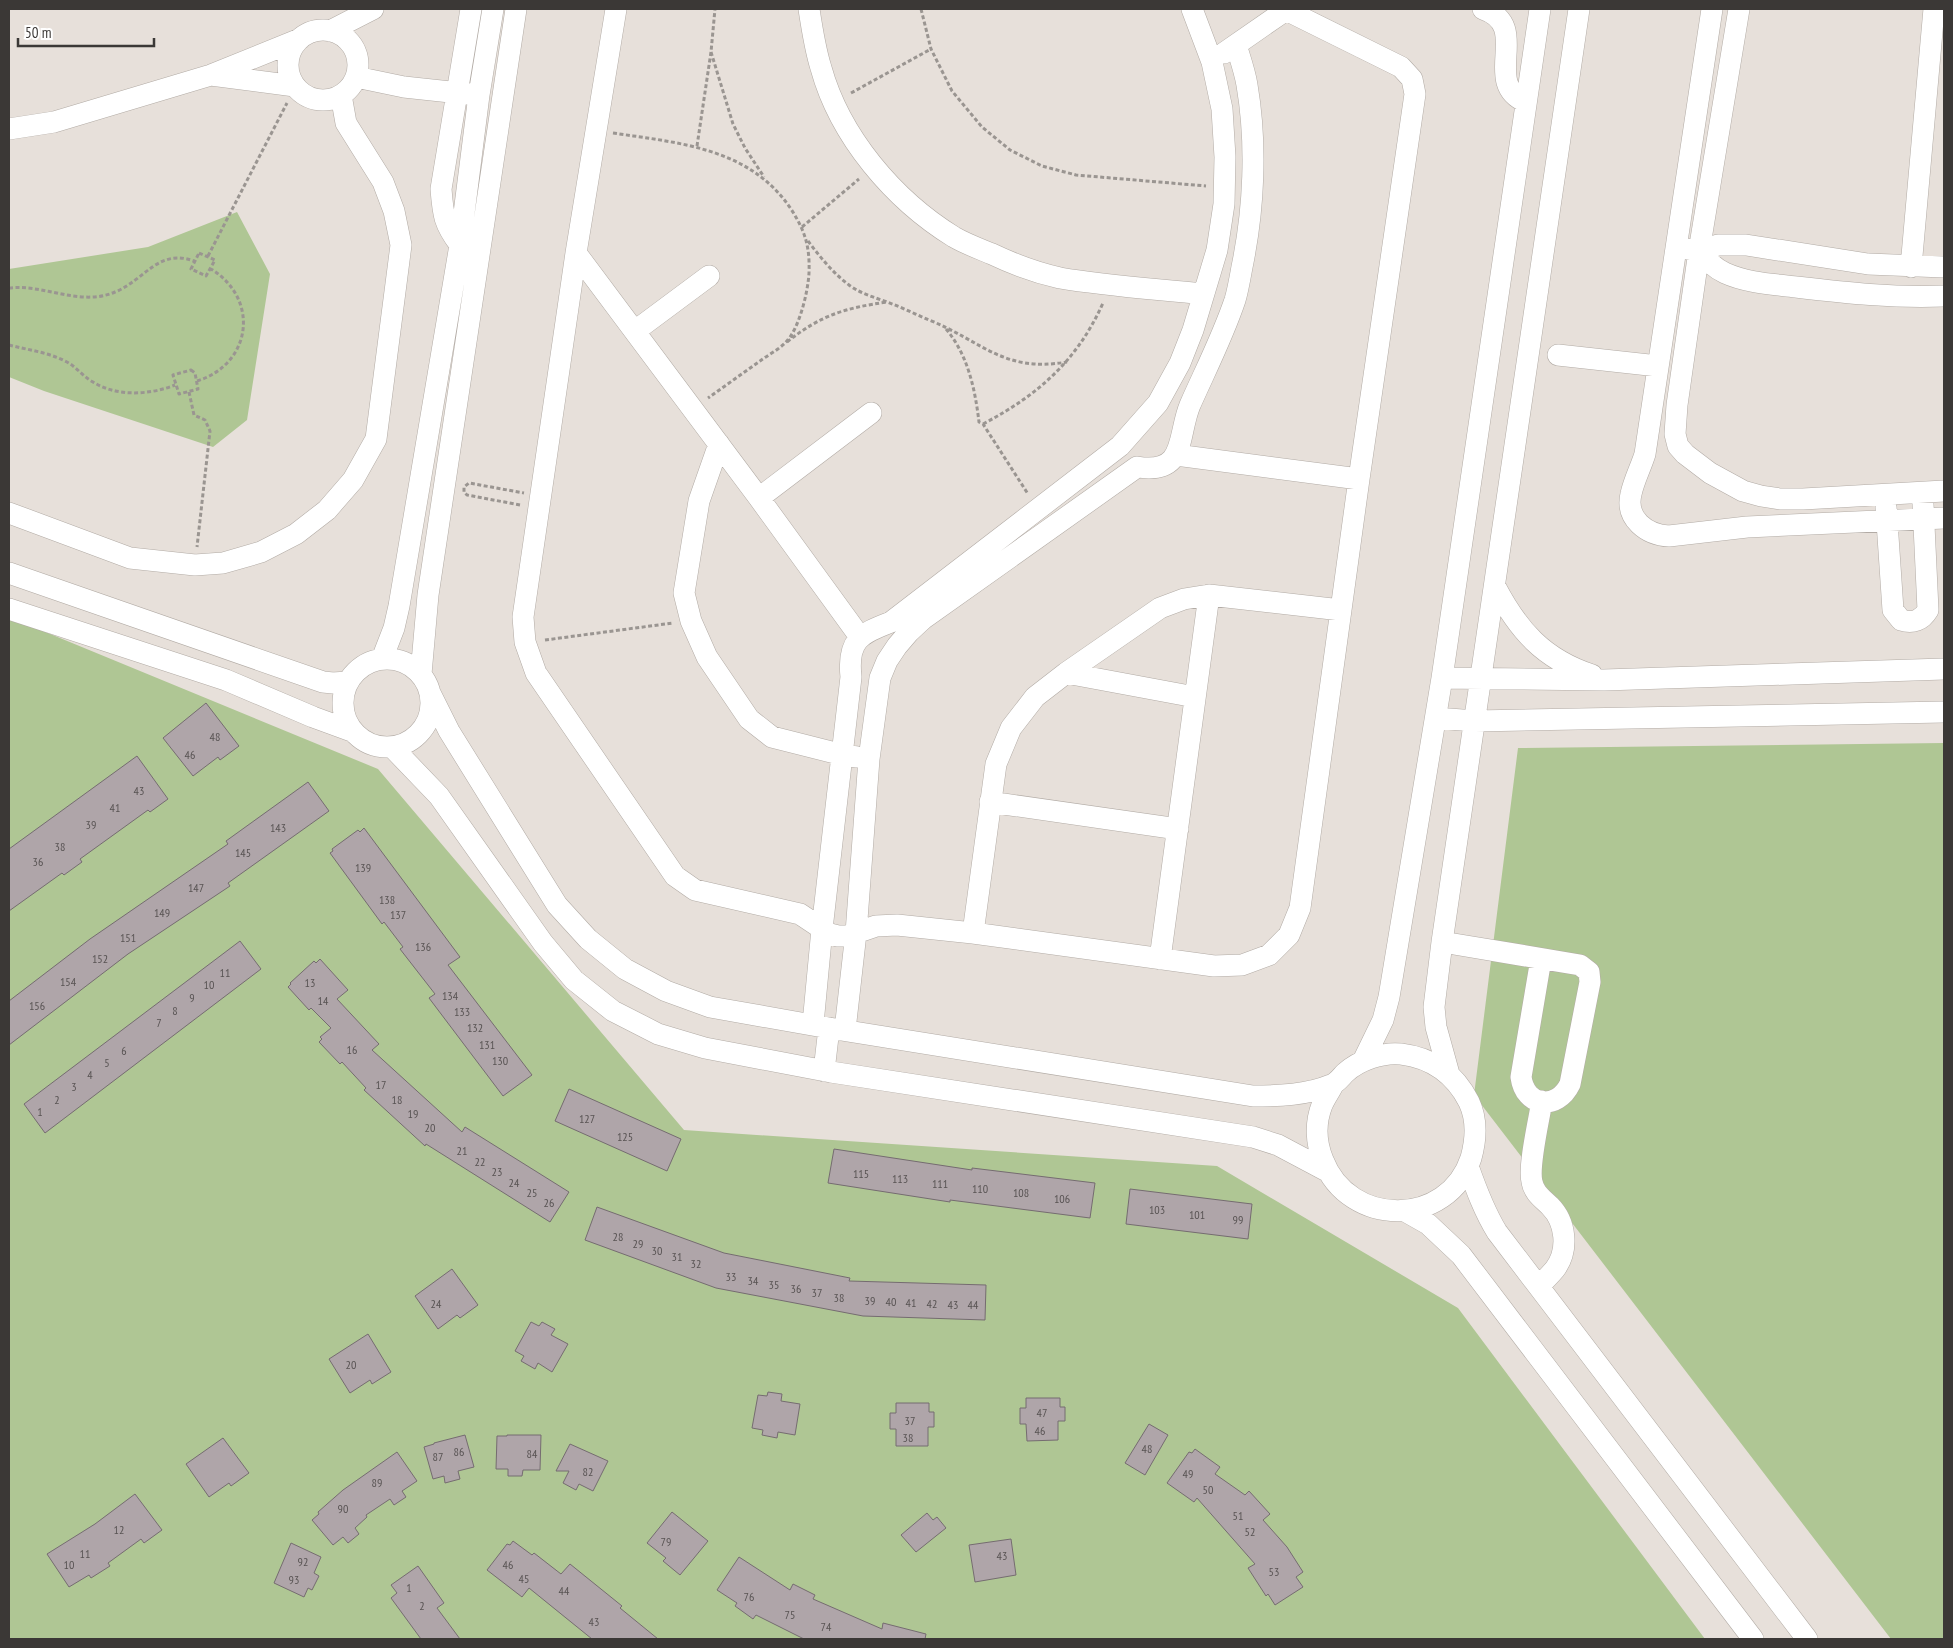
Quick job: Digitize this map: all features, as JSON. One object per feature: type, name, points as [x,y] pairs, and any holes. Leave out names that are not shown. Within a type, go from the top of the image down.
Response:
[{"type":"street","points":[[330,31],[373,9]]},
{"type":"street","points":[[460,245],[448,229],[441,189],[471,9]]},
{"type":"street","points":[[382,659],[394,628],[399,606],[460,245],[479,95],[493,9]]},
{"type":"street","points":[[516,9],[426,608],[421,674],[449,731],[557,905],[588,940],[625,969],[666,991],[710,1006],[829,1028],[1253,1096],[1278,1096],[1302,1093],[1333,1085]]},
{"type":"street","points":[[616,9],[576,253],[524,617],[525,642],[536,673],[675,876],[695,890],[800,914],[822,929],[838,936],[856,933],[876,926],[897,925],[973,933],[1214,966],[1242,966],[1269,955],[1289,935],[1300,908],[1359,479],[1416,94],[1412,79],[1401,67],[1285,9],[1212,62]]},
{"type":"street","points":[[809,9],[821,70],[833,102],[852,136],[873,166],[911,206],[955,238],[1007,261],[1059,277],[1204,294]]},
{"type":"street","points":[[829,1028],[822,929],[852,676],[850,664],[853,645],[860,637],[891,622],[1120,446],[1158,403],[1180,364],[1194,330],[1217,250],[1224,204],[1225,157],[1222,109],[1212,62],[1192,9]]},
{"type":"street","points":[[1483,9],[1494,15],[1505,29],[1508,47],[1505,80],[1511,93],[1526,102]]},
{"type":"street","points":[[1363,1061],[1383,1020],[1389,998],[1436,718],[1540,9]]},
{"type":"street","points":[[1449,1074],[1438,1035],[1434,1006],[1579,9]]},
{"type":"street","points":[[1712,9],[1645,454],[1630,496],[1633,516],[1639,525],[1648,532],[1658,536],[1747,527],[1934,518]]},
{"type":"street","points":[[1739,9],[1699,251],[1677,404],[1675,434],[1678,446],[1685,454],[1726,483],[1761,496],[1780,499],[1944,492]]},
{"type":"street","points":[[1910,267],[1934,9]]},
{"type":"street","points":[[9,129],[54,122],[211,74],[319,30],[330,31],[345,38],[358,60],[356,77],[341,95],[321,100],[311,98],[298,89],[290,77],[288,67],[289,56],[293,47],[300,39]]},
{"type":"street","points":[[1120,446],[1137,467],[1148,469],[1168,463],[1176,455],[1181,444],[1188,410],[1236,299],[1249,233],[1252,131],[1247,85],[1236,45]]},
{"type":"street","points":[[211,74],[298,89]]},
{"type":"street","points":[[356,77],[404,87],[502,99]]},
{"type":"street","points":[[1924,115],[1933,98],[1944,88]]},
{"type":"street","points":[[9,514],[130,558],[195,565],[223,563],[261,552],[296,534],[327,510],[353,480],[376,439],[401,245],[394,211],[383,182],[346,123],[341,95]]},
{"type":"street","points":[[1699,97],[1724,101]]},
{"type":"street","points":[[1676,248],[1699,251],[1718,245],[1746,245],[1868,264],[1944,267]]},
{"type":"street","points":[[1699,251],[1709,262],[1725,273],[1752,281],[1866,296],[1944,296]]},
{"type":"street","points":[[576,253],[860,637]]},
{"type":"street","points":[[635,331],[709,276]]},
{"type":"street","points":[[1558,355],[1658,366]]},
{"type":"street","points":[[759,498],[872,413]]},
{"type":"street","points":[[719,444],[699,501],[684,593],[690,621],[706,657],[749,719],[772,737],[843,755],[869,759]]},
{"type":"street","points":[[1645,454],[1685,454]]},
{"type":"street","points":[[1176,455],[1359,479]]},
{"type":"street","points":[[824,1071],[829,1028],[856,933],[869,759],[880,678],[887,661],[909,632],[923,619],[1137,467]]},
{"type":"street","points":[[1886,494],[1886,520],[1893,610],[1901,620],[1907,622],[1920,619],[1928,610],[1934,518],[1923,492]]},
{"type":"street","points":[[9,573],[323,682],[333,684],[348,682]]},
{"type":"street","points":[[1495,586],[1509,612],[1527,636],[1550,655],[1575,670],[1604,680]]},
{"type":"street","points":[[973,933],[996,764],[1011,728],[1035,697],[1066,673],[1160,608],[1184,599],[1209,595],[1341,610]]},
{"type":"street","points":[[1160,959],[1209,595]]},
{"type":"street","points":[[9,609],[226,680],[313,717],[354,732],[371,744],[381,747],[392,747],[412,740],[420,733],[430,714],[430,693]]},
{"type":"street","points":[[354,732],[344,713],[343,697],[348,682],[362,667],[382,659],[403,662],[421,674]]},
{"type":"street","points":[[1442,678],[1604,680],[1944,669]]},
{"type":"street","points":[[1066,673],[1195,697]]},
{"type":"street","points":[[852,676],[880,678]]},
{"type":"street","points":[[1436,718],[1475,721],[1944,712]]},
{"type":"street","points":[[392,747],[438,796],[543,943],[574,980],[613,1011],[658,1034],[705,1048],[824,1071],[1254,1137],[1278,1145],[1327,1171]]},
{"type":"street","points":[[990,802],[1178,829]]},
{"type":"street","points":[[1442,942],[1541,958],[1580,965],[1589,972],[1590,977],[1570,1084],[1558,1099],[1542,1102],[1530,1097],[1525,1091],[1521,1077],[1541,958]]},
{"type":"street","points":[[1399,1054],[1417,1057],[1434,1063],[1449,1074],[1462,1089],[1471,1107],[1475,1127],[1474,1147],[1468,1166],[1458,1183],[1443,1197],[1425,1206],[1405,1211],[1382,1210],[1360,1203],[1341,1190],[1327,1171],[1319,1150],[1317,1127],[1322,1105],[1333,1085],[1346,1071],[1363,1061],[1380,1056],[1399,1054]]},
{"type":"street","points":[[1539,1286],[1555,1269],[1563,1251],[1564,1241],[1560,1221],[1552,1208],[1537,1194],[1531,1179],[1542,1102]]},
{"type":"street","points":[[1468,1166],[1476,1192],[1497,1232],[1807,1639]]},
{"type":"street","points":[[1405,1211],[1428,1224],[1461,1255],[1753,1639]]},
{"type":"path","points":[[697,146],[711,52],[714,9]]},
{"type":"path","points":[[921,9],[932,49],[952,91],[961,104],[996,139],[1026,159],[1051,169],[1076,175],[1224,188]]},
{"type":"path","points":[[833,102],[932,49]]},
{"type":"path","points":[[711,52],[733,124],[745,148],[766,180]]},
{"type":"path","points":[[208,256],[285,106],[298,89]]},
{"type":"path","points":[[596,130],[697,146],[745,165],[766,180],[780,194],[802,227],[808,241],[827,266],[862,294],[887,302],[942,325],[982,349],[1010,360],[1039,364],[1067,362]]},
{"type":"path","points":[[802,227],[873,166]]},
{"type":"path","points":[[786,343],[804,304],[808,283],[808,241]]},
{"type":"path","points":[[199,252],[215,260],[208,275],[204,276],[191,269],[194,261],[199,252]]},
{"type":"path","points":[[9,288],[36,288],[68,296],[92,298],[116,292],[166,259],[183,257],[194,261]]},
{"type":"path","points":[[197,381],[216,373],[228,363],[237,350],[244,330],[243,314],[239,299],[228,282],[211,269]]},
{"type":"path","points":[[983,424],[1037,391],[1067,362],[1092,325],[1110,284]]},
{"type":"path","points":[[693,409],[803,329],[822,318],[842,310],[887,302]]},
{"type":"path","points":[[942,325],[956,343],[965,363],[972,383],[978,422],[983,424],[1038,508]]},
{"type":"path","points":[[9,345],[57,357],[74,366],[94,383],[110,390],[139,393],[151,392],[176,385]]},
{"type":"path","points":[[194,370],[197,381],[198,389],[179,394],[173,375],[194,370]]},
{"type":"path","points":[[189,392],[194,415],[206,420],[210,432],[195,565]]},
{"type":"path","points":[[469,482],[541,502],[467,495],[464,492],[464,487],[469,482]]},
{"type":"path","points":[[525,642],[690,621]]},
{"type":"green space","points":[[237,212],[270,274],[247,420],[213,447],[44,391],[9,377],[9,269],[148,247]]},
{"type":"green space","points":[[9,617],[378,769],[684,1130],[1217,1166],[1458,1308],[1705,1639],[9,1639]]},
{"type":"green space","points":[[1944,743],[1944,1639],[1891,1639],[1474,1095],[1518,748]]},
{"type":"building","points":[[206,703],[239,746],[220,760],[218,757],[193,776],[163,738]]},
{"type":"building","points":[[137,756],[168,799],[150,812],[148,810],[80,859],[82,862],[64,875],[62,873],[9,911],[9,849]]},
{"type":"building","points":[[308,782],[329,811],[228,883],[230,886],[128,954],[9,1045],[9,1001],[90,939],[228,844],[226,841]]},
{"type":"building","points":[[364,828],[460,957],[448,965],[532,1075],[503,1096],[429,998],[435,994],[400,949],[403,947],[384,922],[382,924],[330,853],[333,851],[332,849],[358,830],[360,832]]},
{"type":"building","points":[[240,941],[261,969],[45,1133],[24,1104]]},
{"type":"building","points":[[320,959],[348,990],[337,999],[379,1044],[372,1050],[462,1132],[465,1127],[569,1192],[550,1222],[426,1144],[425,1146],[364,1090],[366,1088],[342,1062],[340,1064],[319,1042],[322,1039],[320,1037],[331,1028],[311,1008],[309,1010],[288,987],[314,961],[316,963]]},
{"type":"building","points":[[569,1089],[681,1139],[667,1171],[555,1121]]},
{"type":"building","points":[[834,1149],[972,1170],[972,1168],[1095,1183],[1090,1218],[950,1200],[950,1202],[828,1183]]},
{"type":"building","points":[[1130,1189],[1252,1204],[1248,1239],[1126,1224]]},
{"type":"building","points":[[597,1207],[724,1253],[850,1278],[849,1281],[986,1285],[985,1320],[863,1316],[716,1288],[585,1240]]},
{"type":"building","points":[[452,1269],[478,1305],[460,1318],[457,1315],[438,1329],[415,1296]]},
{"type":"building","points":[[531,1322],[539,1326],[542,1322],[555,1329],[551,1335],[568,1344],[552,1372],[538,1363],[535,1369],[521,1361],[524,1356],[515,1351]]},
{"type":"building","points":[[368,1334],[391,1372],[372,1384],[370,1380],[350,1393],[329,1359]]},
{"type":"building","points":[[768,1392],[782,1394],[781,1401],[800,1404],[795,1435],[778,1432],[777,1438],[762,1435],[763,1430],[752,1428],[758,1395],[767,1396]]},
{"type":"building","points":[[1026,1398],[1060,1398],[1060,1407],[1065,1407],[1065,1421],[1058,1421],[1058,1440],[1027,1441],[1026,1424],[1020,1424],[1020,1408],[1026,1408]]},
{"type":"building","points":[[896,1403],[929,1403],[929,1412],[934,1412],[934,1427],[928,1427],[928,1446],[896,1446],[896,1429],[890,1429],[890,1413],[896,1413]]},
{"type":"building","points":[[1149,1424],[1168,1435],[1145,1475],[1125,1463]]},
{"type":"building","points":[[465,1435],[474,1467],[458,1471],[460,1479],[445,1483],[444,1476],[433,1479],[424,1447]]},
{"type":"building","points":[[541,1435],[540,1470],[523,1470],[522,1476],[508,1476],[508,1469],[496,1469],[497,1436]]},
{"type":"building","points":[[223,1438],[249,1473],[231,1486],[229,1483],[209,1497],[186,1464]]},
{"type":"building","points":[[570,1444],[608,1461],[593,1491],[579,1484],[576,1490],[563,1483],[569,1471],[556,1471]]},
{"type":"building","points":[[1195,1449],[1220,1467],[1215,1474],[1245,1495],[1249,1491],[1270,1514],[1263,1520],[1287,1547],[1303,1572],[1296,1577],[1303,1587],[1275,1605],[1268,1594],[1266,1596],[1248,1568],[1255,1564],[1197,1498],[1194,1502],[1167,1483],[1189,1452],[1192,1453]]},
{"type":"building","points":[[397,1452],[417,1481],[402,1491],[406,1497],[394,1505],[390,1499],[366,1515],[367,1517],[355,1528],[359,1534],[348,1543],[343,1537],[333,1545],[312,1520],[319,1514],[318,1512],[343,1490]]},
{"type":"building","points":[[135,1494],[162,1530],[144,1543],[141,1539],[108,1563],[110,1566],[91,1578],[89,1575],[69,1587],[47,1554],[95,1524]]},
{"type":"building","points":[[672,1512],[708,1541],[680,1575],[663,1561],[666,1558],[647,1543]]},
{"type":"building","points":[[927,1513],[933,1520],[937,1517],[946,1528],[916,1552],[901,1535]]},
{"type":"building","points":[[1011,1539],[1016,1575],[975,1582],[969,1545]]},
{"type":"building","points":[[513,1541],[532,1555],[534,1553],[561,1574],[570,1564],[622,1606],[620,1608],[658,1639],[592,1639],[529,1588],[522,1597],[487,1570],[507,1544],[510,1545]]},
{"type":"building","points":[[291,1543],[321,1557],[314,1573],[319,1576],[312,1590],[308,1588],[304,1597],[274,1583]]},
{"type":"building","points":[[739,1557],[790,1590],[793,1584],[815,1595],[813,1599],[882,1629],[883,1623],[926,1634],[925,1639],[804,1639],[756,1615],[753,1619],[735,1606],[737,1603],[717,1590]]},
{"type":"building","points":[[418,1566],[444,1603],[437,1608],[460,1639],[421,1639],[391,1598],[397,1593],[391,1585]]}]
